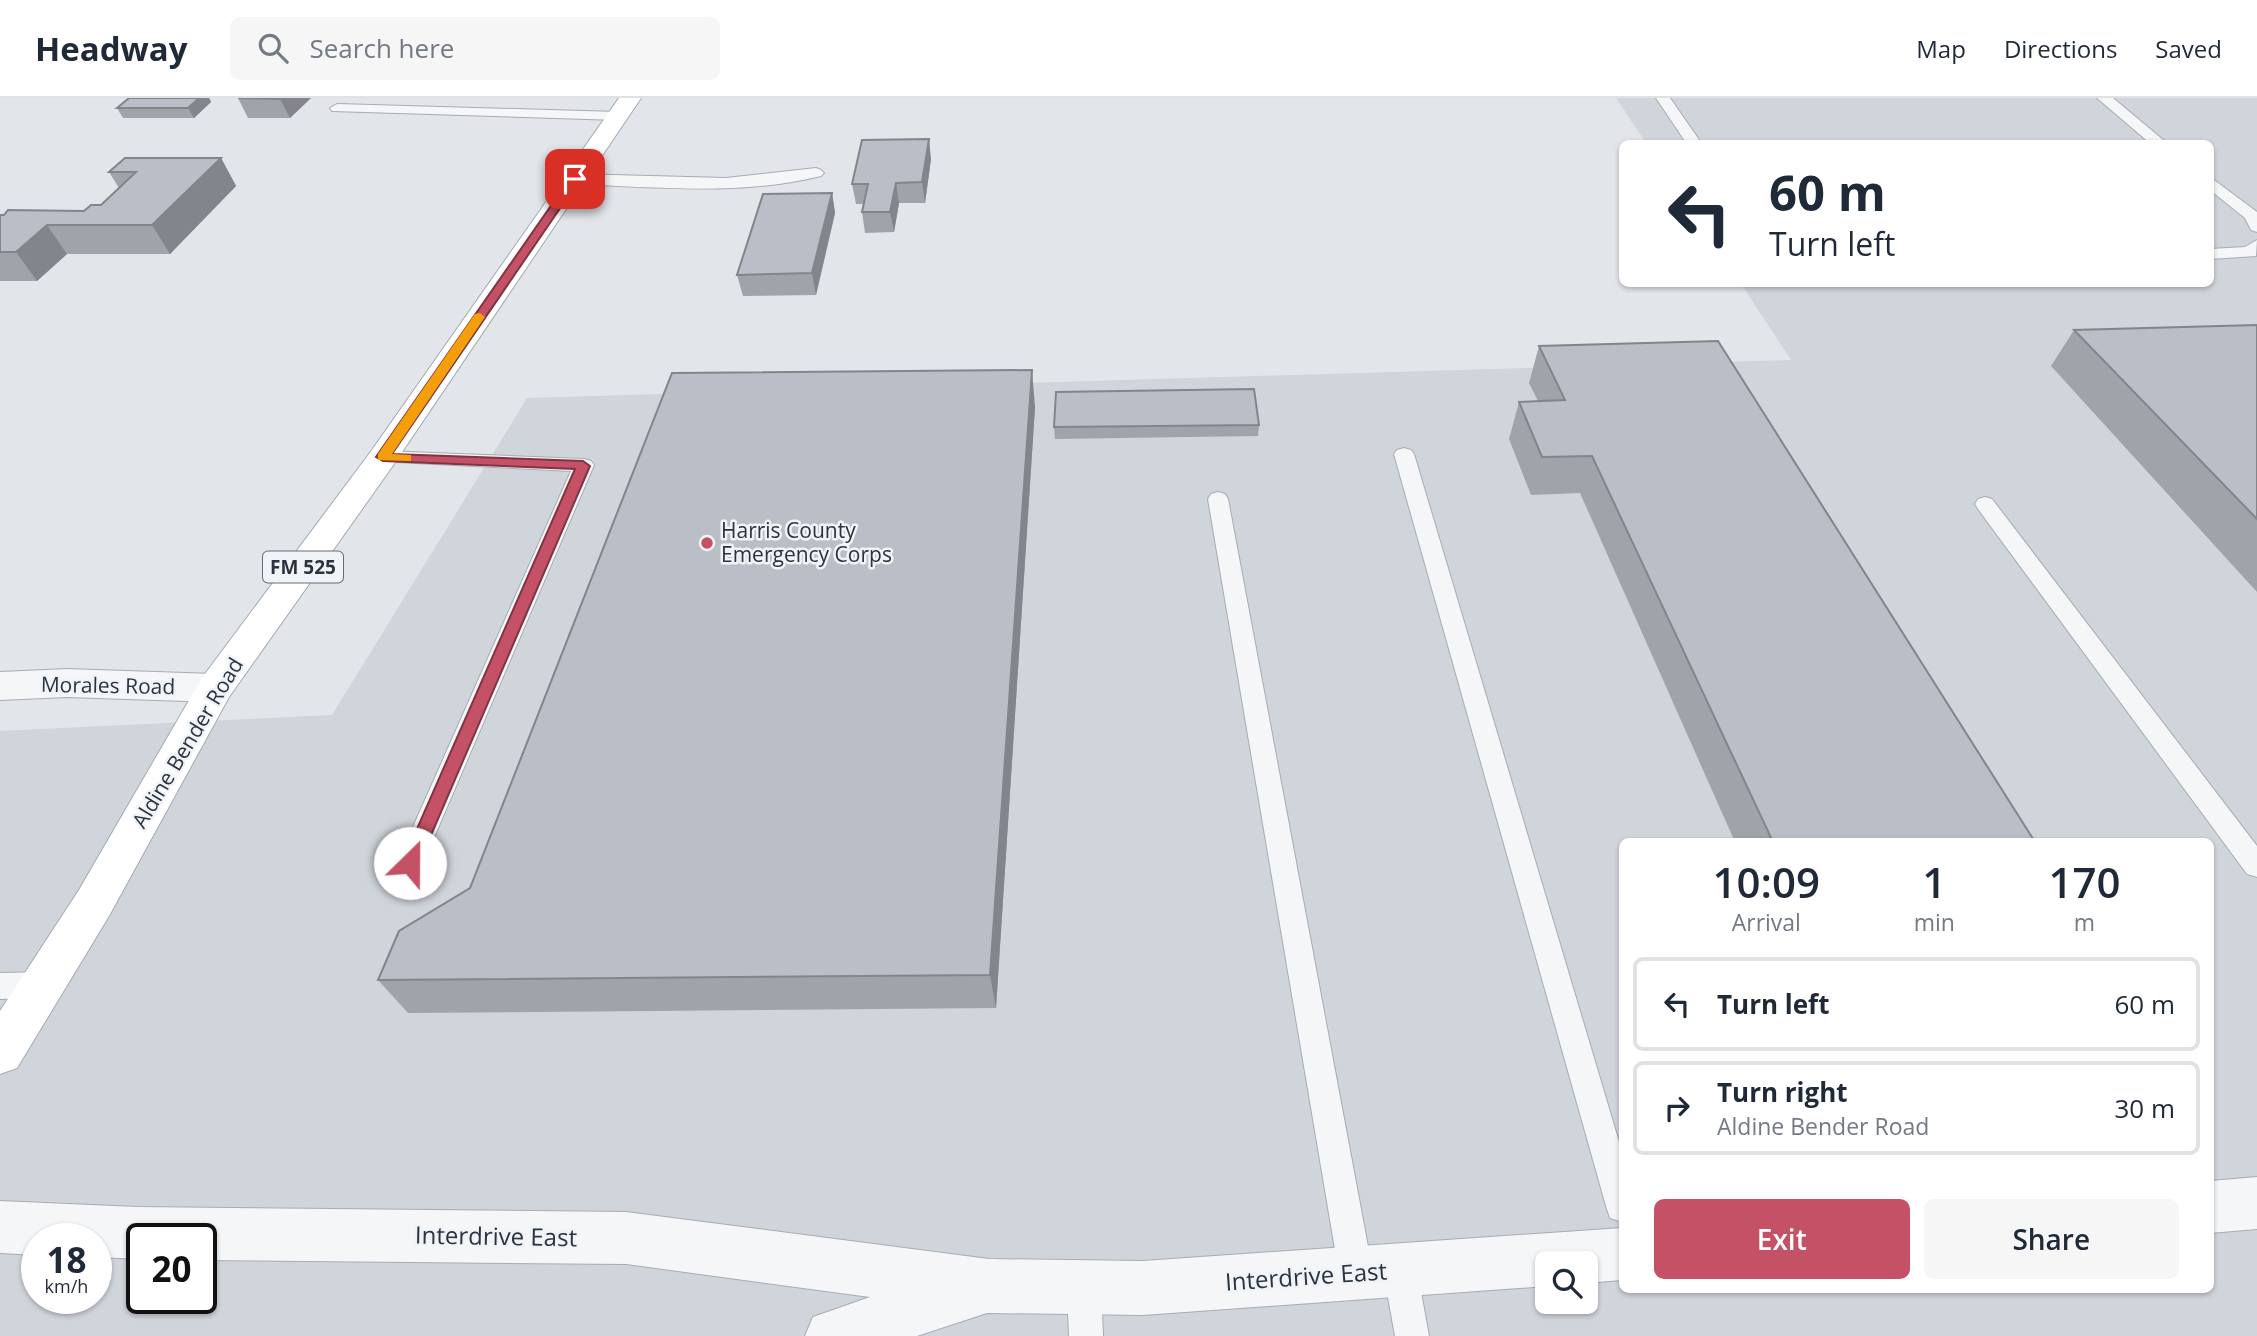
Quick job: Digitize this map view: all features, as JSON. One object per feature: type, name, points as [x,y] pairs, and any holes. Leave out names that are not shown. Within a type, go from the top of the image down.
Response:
[{"type":"main road","name":"Aldine Bender Road","points":[[0,1052],[94,903],[215,688],[383,457],[624,107]]},
{"type":"street","name":"Morales Road","points":[[0,686],[67,683],[215,688]]},
{"type":"street","points":[[2214,1207],[2257,1203]]},
{"type":"street","name":"Interdrive East","points":[[0,1227],[137,1233],[626,1238],[989,1286],[1085,1312],[1143,1288],[1619,1254]]},
{"type":"street","name":"Interdrive East","points":[[832,1336],[989,1286]]},
{"type":"lane","points":[[1664,98],[1692,140]]},
{"type":"lane","points":[[2104,98],[2156,140]]},
{"type":"lane","points":[[337,108],[624,107]]},
{"type":"lane","points":[[575,179],[727,184],[780,180],[816,173]]},
{"type":"lane","points":[[2214,185],[2252,216],[2257,227]]},
{"type":"lane","points":[[2214,254],[2250,252],[2257,245]]},
{"type":"lane","points":[[1404,454],[1619,1196]]},
{"type":"lane","points":[[383,457],[583,466],[410,863]]},
{"type":"lane","points":[[1218,499],[1378,1271],[1412,1336]]},
{"type":"lane","points":[[1985,504],[2257,866]]},
{"type":"lane","points":[[0,986],[43,985]]},
{"type":"shaded area","points":[[1616,98],[2257,98],[2257,1336],[0,1336],[0,731],[332,715],[527,398],[1791,360],[1743,287],[2214,287],[2214,140],[1644,140]]},
{"type":"building","points":[[129,98],[199,98],[188,108],[117,108]]},
{"type":"building","points":[[929,139],[922,182],[896,183],[890,212],[862,212],[868,184],[852,184],[862,140]]},
{"type":"building","points":[[125,158],[221,158],[152,225],[47,225],[16,252],[0,252],[0,215],[4,215],[8,210],[84,211],[91,205],[101,205],[136,172],[109,172]]},
{"type":"building","points":[[832,193],[812,273],[737,275],[763,194]]},
{"type":"building","points":[[2257,325],[2257,519],[2074,330]]},
{"type":"building","points":[[1718,341],[2032,838],[1771,838],[1592,456],[1542,457],[1519,402],[1565,400],[1539,346]]},
{"type":"building","points":[[1032,370],[990,975],[378,980],[399,931],[470,888],[672,373]]},
{"type":"building","points":[[1254,389],[1259,425],[1054,427],[1056,392]]},
{"type":"slow traffic","points":[[407,458],[383,457],[480,317]]},
{"type":"place","name":"Harris County Emergency Corps","points":[[707,543]]},
{"type":"route","points":[[410,863],[583,466],[383,457],[575,179]]}]
